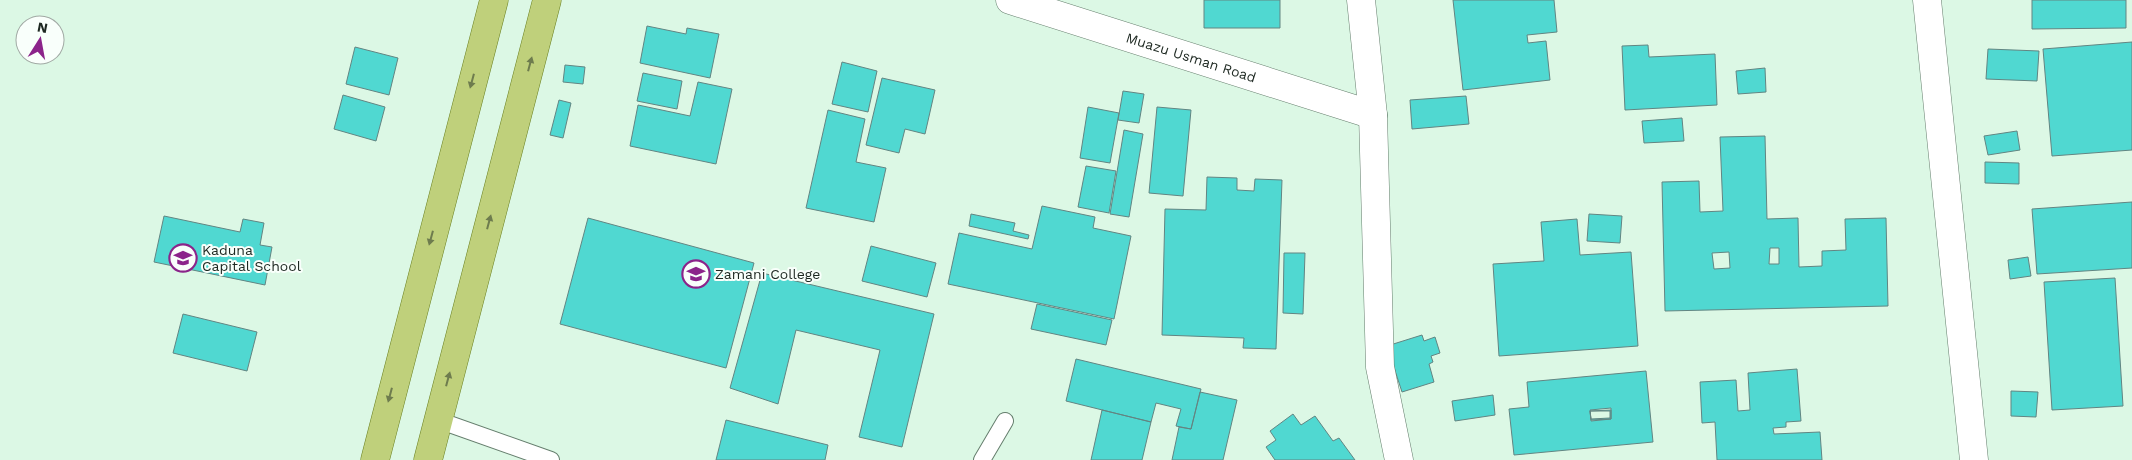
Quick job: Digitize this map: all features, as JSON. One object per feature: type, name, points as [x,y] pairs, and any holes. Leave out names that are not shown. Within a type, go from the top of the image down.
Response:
[{"type":"main road","points":[[375,460],[494,0]]},
{"type":"main road","points":[[428,460],[547,0]]},
{"type":"street","name":"Muazu Usman Road","points":[[1010,0],[1373,115]]},
{"type":"street","points":[[1361,0],[1373,115],[1380,367],[1400,460]]},
{"type":"street","points":[[1927,0],[1974,460]]},
{"type":"lane","points":[[438,420],[551,460]]},
{"type":"lane","points":[[982,460],[1005,421]]},
{"type":"building","points":[[1204,0],[1280,0],[1280,28],[1204,28]]},
{"type":"building","points":[[1453,0],[1554,0],[1557,32],[1527,35],[1528,43],[1546,41],[1550,80],[1463,90]]},
{"type":"building","points":[[2032,0],[2126,0],[2126,28],[2032,29]]},
{"type":"building","points":[[647,26],[686,34],[687,28],[719,34],[710,78],[640,63]]},
{"type":"building","points":[[2132,42],[2132,150],[2052,156],[2043,49]]},
{"type":"building","points":[[1648,45],[1649,57],[1715,54],[1717,105],[1625,110],[1622,46]]},
{"type":"building","points":[[355,47],[398,58],[389,95],[346,84]]},
{"type":"building","points":[[1988,49],[2039,51],[2037,81],[1986,79]]},
{"type":"building","points":[[842,62],[877,71],[868,112],[832,104]]},
{"type":"building","points":[[565,65],[585,67],[583,84],[563,82]]},
{"type":"building","points":[[1765,68],[1766,92],[1738,94],[1736,71]]},
{"type":"building","points":[[643,73],[682,81],[677,109],[637,101]]},
{"type":"building","points":[[882,78],[935,90],[925,134],[905,129],[899,153],[866,145]]},
{"type":"building","points":[[698,82],[732,89],[716,164],[630,146],[638,105],[690,116]]},
{"type":"building","points":[[1123,91],[1144,94],[1139,123],[1118,120]]},
{"type":"building","points":[[343,95],[385,107],[376,141],[334,129]]},
{"type":"building","points":[[1466,96],[1469,124],[1412,129],[1410,100]]},
{"type":"building","points":[[559,100],[571,103],[563,138],[550,135]]},
{"type":"building","points":[[1088,107],[1119,113],[1110,163],[1080,158]]},
{"type":"building","points":[[1157,107],[1191,110],[1183,196],[1149,193]]},
{"type":"building","points":[[828,110],[865,119],[856,162],[886,168],[874,222],[806,208]]},
{"type":"building","points":[[1682,118],[1684,141],[1644,143],[1642,121]]},
{"type":"building","points":[[1124,130],[1143,134],[1129,217],[1110,214]]},
{"type":"building","points":[[2017,131],[2020,150],[1988,155],[1984,136]]},
{"type":"building","points":[[1765,136],[1767,219],[1798,218],[1799,267],[1822,266],[1822,251],[1846,250],[1845,219],[1886,218],[1888,306],[1665,311],[1662,182],[1699,181],[1700,212],[1723,211],[1720,137]],"holes":[[[1770,248],[1779,248],[1779,264],[1769,264]],[[1729,252],[1730,268],[1714,269],[1712,253]]]},
{"type":"building","points":[[1985,162],[2019,163],[2019,184],[1985,183]]},
{"type":"building","points":[[1086,166],[1116,171],[1109,213],[1078,207]]},
{"type":"building","points":[[1207,177],[1237,178],[1237,190],[1254,191],[1255,179],[1282,180],[1276,349],[1243,348],[1244,338],[1162,335],[1165,209],[1206,210]]},
{"type":"building","points":[[2132,202],[2132,268],[2037,274],[2032,209]]},
{"type":"building","points":[[1042,206],[1095,217],[1093,228],[1131,236],[1114,319],[948,284],[959,233],[1032,249]]},
{"type":"building","points":[[971,214],[1015,223],[1013,231],[1029,235],[1028,239],[969,226]]},
{"type":"building","points":[[1589,214],[1622,216],[1620,243],[1587,241]]},
{"type":"building","points":[[164,216],[240,232],[243,219],[264,223],[260,245],[272,247],[265,285],[154,262]]},
{"type":"building","points":[[588,218],[754,263],[726,368],[560,324]]},
{"type":"building","points":[[1577,219],[1580,255],[1631,252],[1638,346],[1499,356],[1493,264],[1544,261],[1541,222]]},
{"type":"building","points":[[871,246],[936,263],[927,297],[862,281]]},
{"type":"building","points":[[1284,253],[1305,253],[1303,314],[1283,313]]},
{"type":"building","points":[[2028,257],[2031,276],[2010,279],[2008,260]]},
{"type":"building","points":[[762,273],[934,314],[902,447],[859,437],[880,350],[796,330],[778,404],[730,388]]},
{"type":"building","points":[[2115,278],[2123,406],[2052,410],[2044,282]]},
{"type":"building","points":[[1037,304],[1112,320],[1106,345],[1031,329]]},
{"type":"building","points":[[183,314],[257,332],[247,371],[173,353]]},
{"type":"building","points":[[1422,335],[1424,341],[1435,337],[1440,353],[1431,356],[1433,362],[1429,364],[1434,382],[1402,392],[1387,346]]},
{"type":"building","points":[[1076,359],[1201,389],[1191,429],[1176,426],[1181,409],[1156,403],[1151,422],[1066,401]]},
{"type":"building","points":[[1797,369],[1801,421],[1786,422],[1786,427],[1773,428],[1774,434],[1820,432],[1822,460],[1717,460],[1715,422],[1702,423],[1700,382],[1736,380],[1738,411],[1750,410],[1748,373]]},
{"type":"building","points":[[1646,371],[1653,442],[1514,455],[1509,409],[1529,407],[1527,382]],"holes":[[[1590,411],[1610,411],[1610,418],[1591,419]]]},
{"type":"building","points":[[2011,391],[2038,392],[2036,417],[2011,416]]},
{"type":"building","points":[[1200,392],[1237,400],[1223,460],[1172,460],[1179,427],[1191,429]]},
{"type":"building","points":[[1493,395],[1495,415],[1455,421],[1452,401]]},
{"type":"building","points":[[1611,408],[1611,419],[1591,420],[1590,410]]},
{"type":"building","points":[[1102,410],[1151,422],[1142,460],[1091,460]]},
{"type":"building","points":[[1611,410],[1611,419],[1591,421],[1590,411]]},
{"type":"building","points":[[1293,414],[1301,425],[1315,416],[1333,441],[1339,438],[1355,460],[1275,460],[1266,447],[1276,440],[1270,431]]},
{"type":"building","points":[[726,420],[828,445],[825,460],[716,460]]},
{"type":"place","name":"Kaduna Capital School","points":[[183,258]]},
{"type":"place","name":"Zamani College","points":[[696,274]]}]
